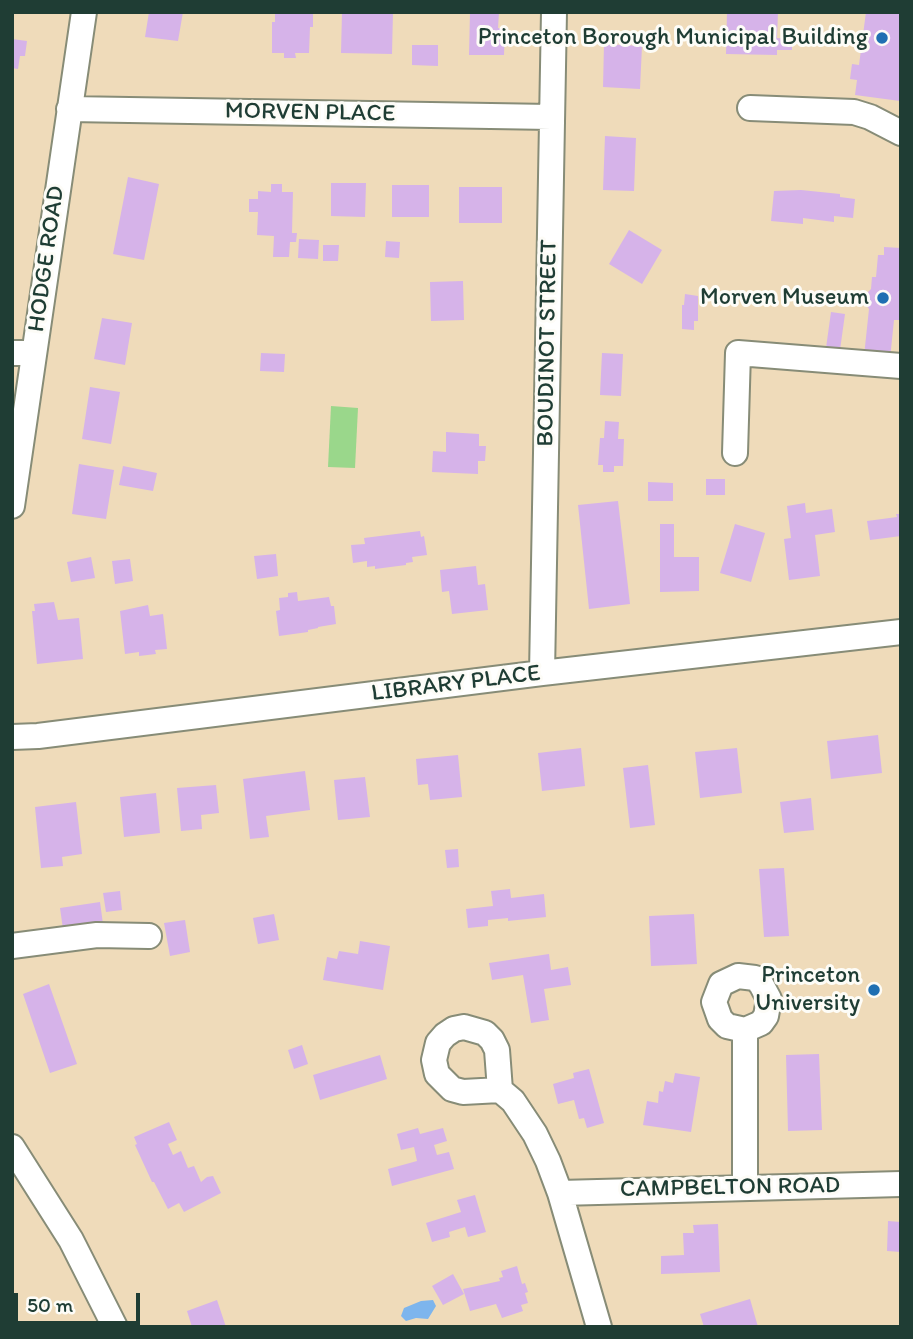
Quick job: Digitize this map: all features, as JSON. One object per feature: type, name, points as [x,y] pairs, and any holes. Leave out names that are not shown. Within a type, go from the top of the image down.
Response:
[{"type":"street","name":"HODGE ROAD","points":[[12,506],[23,353],[69,109],[83,12]]},
{"type":"street","name":"BOUDINOT STREET","points":[[542,673],[554,12]]},
{"type":"street","points":[[750,108],[854,112],[901,133]]},
{"type":"street","name":"MORVEN PLACE","points":[[69,109],[551,117]]},
{"type":"street","points":[[734,453],[738,353],[896,360]]},
{"type":"street","name":"LIBRARY PLACE","points":[[12,737],[901,632]]},
{"type":"street","points":[[12,946],[97,935],[149,936]]},
{"type":"street","points":[[745,1030],[746,1187]]},
{"type":"street","points":[[500,1090],[513,1101],[548,1161],[560,1192],[598,1327]]},
{"type":"street","points":[[12,1147],[71,1240],[115,1327]]},
{"type":"street","name":"CAMPBELTON ROAD","points":[[560,1192],[901,1184]]},
{"type":"green space","points":[[331,406],[358,408],[355,468],[328,467]]},
{"type":"water","points":[[433,1300],[436,1306],[428,1319],[406,1321],[401,1316],[404,1308],[421,1301]]},
{"type":"building","points":[[149,12],[183,12],[178,41],[145,37]]},
{"type":"building","points":[[275,12],[313,13],[309,53],[295,53],[296,58],[284,58],[284,53],[272,53],[272,22],[275,22]]},
{"type":"building","points":[[342,12],[393,12],[392,54],[341,53]]},
{"type":"building","points":[[470,12],[499,12],[498,28],[505,29],[504,55],[469,55]]},
{"type":"building","points":[[727,12],[778,12],[777,38],[792,39],[792,50],[777,50],[777,55],[726,54]]},
{"type":"building","name":"Princeton Borough Municipal Building","points":[[866,12],[901,12],[900,101],[855,95],[857,80],[850,79],[852,64],[859,65]]},
{"type":"building","points":[[12,39],[27,41],[25,56],[20,56],[18,69],[12,68]]},
{"type":"building","points":[[604,44],[642,46],[640,89],[603,87]]},
{"type":"building","points":[[412,45],[438,45],[438,66],[412,65]]},
{"type":"building","points":[[605,136],[636,138],[634,191],[603,190]]},
{"type":"building","points":[[128,177],[159,184],[144,260],[113,254]]},
{"type":"building","points":[[331,183],[366,183],[365,217],[331,216]]},
{"type":"building","points":[[271,184],[282,184],[282,192],[293,192],[292,233],[297,233],[296,242],[290,242],[289,257],[273,257],[274,236],[257,235],[258,212],[249,212],[249,199],[258,199],[258,191],[271,192]]},
{"type":"building","points":[[392,185],[429,185],[429,217],[392,217]]},
{"type":"building","points":[[459,187],[502,187],[502,223],[459,223]]},
{"type":"building","points":[[801,190],[840,194],[840,197],[855,199],[853,218],[834,216],[834,222],[803,218],[803,224],[771,221],[774,191]]},
{"type":"building","points":[[629,230],[662,250],[642,284],[609,264]]},
{"type":"building","points":[[299,239],[319,240],[318,259],[298,258]]},
{"type":"building","points":[[386,241],[400,242],[399,258],[385,257]]},
{"type":"building","points":[[323,245],[339,245],[338,261],[323,261]]},
{"type":"building","name":"Morven Museum","points":[[884,247],[901,248],[901,320],[894,320],[890,359],[864,356],[869,309],[865,304],[867,293],[871,289],[872,277],[876,277],[878,255],[884,255]]},
{"type":"building","points":[[463,281],[464,320],[431,321],[430,282]]},
{"type":"building","points":[[685,294],[698,296],[698,321],[694,321],[694,330],[682,329]]},
{"type":"building","points":[[831,312],[845,314],[840,350],[826,348]]},
{"type":"building","points":[[102,318],[132,323],[125,365],[94,359]]},
{"type":"building","points":[[261,353],[285,354],[284,372],[260,371]]},
{"type":"building","points":[[602,353],[623,354],[621,396],[600,395]]},
{"type":"building","points":[[90,387],[120,392],[111,444],[82,439]]},
{"type":"building","points":[[605,421],[619,422],[618,439],[624,439],[623,466],[614,466],[614,472],[603,472],[603,465],[598,465],[600,438],[604,438]]},
{"type":"building","points":[[446,432],[479,434],[479,446],[486,446],[485,461],[478,461],[478,474],[432,472],[433,451],[446,452]]},
{"type":"building","points":[[79,464],[114,470],[106,519],[72,514]]},
{"type":"building","points":[[123,466],[157,473],[153,491],[119,485]]},
{"type":"building","points":[[706,479],[725,479],[725,495],[706,495]]},
{"type":"building","points":[[648,482],[673,483],[673,501],[648,501]]},
{"type":"building","points":[[618,501],[630,604],[589,609],[578,505]]},
{"type":"building","points":[[805,503],[806,513],[832,509],[835,532],[815,535],[820,576],[789,580],[784,539],[791,538],[787,506]]},
{"type":"building","points":[[896,514],[901,514],[901,536],[870,540],[867,521],[897,517]]},
{"type":"building","points":[[660,524],[674,524],[674,557],[699,557],[699,591],[660,592]]},
{"type":"building","points":[[735,524],[765,533],[751,582],[720,573]]},
{"type":"building","points":[[420,531],[421,537],[424,536],[427,555],[412,557],[413,562],[375,569],[375,566],[367,567],[367,561],[353,563],[351,545],[365,544],[364,538]]},
{"type":"building","points":[[276,554],[278,576],[257,579],[254,556]]},
{"type":"building","points":[[91,557],[95,578],[71,582],[67,562]]},
{"type":"building","points":[[130,559],[133,581],[115,584],[112,561]]},
{"type":"building","points":[[476,566],[478,585],[485,584],[488,610],[452,614],[449,591],[442,592],[440,570]]},
{"type":"building","points":[[297,592],[298,601],[329,597],[331,606],[334,606],[336,624],[279,636],[276,611],[280,610],[279,598]]},
{"type":"building","points":[[54,602],[58,620],[79,618],[83,659],[37,664],[32,611],[35,611],[34,604]]},
{"type":"building","points":[[148,605],[150,616],[163,614],[167,649],[155,650],[156,654],[125,654],[120,611]]},
{"type":"building","points":[[878,735],[882,773],[831,779],[827,741]]},
{"type":"building","points":[[581,748],[585,786],[542,791],[538,753]]},
{"type":"building","points":[[737,748],[742,793],[700,798],[695,752]]},
{"type":"building","points":[[458,755],[462,797],[430,800],[428,784],[418,785],[416,759]]},
{"type":"building","points":[[648,765],[655,825],[630,828],[623,768]]},
{"type":"building","points":[[305,771],[310,810],[266,816],[269,837],[250,839],[243,779]]},
{"type":"building","points":[[365,777],[370,817],[338,820],[334,780]]},
{"type":"building","points":[[216,785],[219,813],[201,815],[202,829],[181,831],[177,788]]},
{"type":"building","points":[[156,793],[160,833],[124,837],[120,797]]},
{"type":"building","points":[[811,798],[814,830],[784,833],[780,802]]},
{"type":"building","points":[[76,802],[82,854],[62,857],[63,866],[41,868],[35,807]]},
{"type":"building","points":[[458,849],[459,867],[447,868],[445,850]]},
{"type":"building","points":[[784,868],[789,936],[764,937],[759,869]]},
{"type":"building","points":[[510,889],[511,898],[544,894],[546,917],[488,920],[488,926],[468,928],[466,909],[493,906],[491,891]]},
{"type":"building","points":[[120,891],[122,910],[106,912],[103,893]]},
{"type":"building","points":[[100,902],[103,924],[63,929],[60,908]]},
{"type":"building","points":[[274,914],[279,940],[258,944],[253,918]]},
{"type":"building","points":[[694,914],[697,964],[651,966],[649,916]]},
{"type":"building","points":[[185,920],[190,952],[170,956],[164,923]]},
{"type":"building","points":[[360,941],[390,946],[383,990],[323,980],[327,957],[337,959],[339,951],[358,954]]},
{"type":"building","points":[[549,954],[551,970],[568,967],[571,985],[544,989],[549,1020],[531,1023],[523,975],[492,980],[489,963]]},
{"type":"building","points":[[49,984],[77,1064],[50,1073],[23,994]]},
{"type":"building","points":[[302,1045],[308,1064],[294,1069],[288,1050]]},
{"type":"building","points":[[819,1054],[822,1130],[788,1131],[786,1055]]},
{"type":"building","points":[[380,1055],[387,1079],[320,1100],[313,1075]]},
{"type":"building","points":[[589,1069],[604,1123],[587,1128],[584,1118],[579,1119],[574,1100],[558,1104],[553,1084],[574,1078],[573,1073]]},
{"type":"building","points":[[675,1073],[700,1077],[691,1132],[643,1125],[647,1101],[658,1103],[659,1091],[663,1092],[665,1081],[673,1083]]},
{"type":"building","points":[[169,1122],[177,1140],[168,1144],[173,1155],[181,1151],[188,1168],[194,1166],[201,1182],[213,1176],[221,1193],[184,1212],[179,1203],[168,1209],[135,1145],[137,1144],[134,1137]]},
{"type":"building","points":[[418,1128],[420,1134],[443,1128],[447,1141],[434,1145],[437,1155],[449,1152],[454,1169],[392,1186],[388,1169],[417,1161],[414,1147],[401,1150],[397,1134]]},
{"type":"building","points":[[475,1195],[486,1232],[468,1237],[465,1227],[449,1232],[450,1237],[432,1242],[426,1223],[461,1212],[457,1200]]},
{"type":"building","points":[[888,1221],[901,1222],[901,1252],[887,1251]]},
{"type":"building","points":[[718,1224],[720,1272],[661,1274],[661,1256],[684,1255],[683,1233],[694,1233],[693,1225]]},
{"type":"building","points":[[517,1266],[522,1284],[525,1283],[528,1292],[525,1293],[528,1303],[521,1305],[523,1311],[502,1318],[496,1304],[470,1311],[463,1289],[500,1281],[499,1278],[503,1277],[501,1271]]},
{"type":"building","points":[[453,1274],[464,1294],[443,1305],[432,1286]]},
{"type":"building","points":[[750,1299],[758,1327],[704,1327],[700,1314]]},
{"type":"building","points":[[217,1300],[226,1327],[192,1327],[187,1311]]},
{"type":"place","name":"Princeton Borough Municipal Building","points":[[882,38]]},
{"type":"place","name":"Morven Museum","points":[[883,298]]},
{"type":"place","name":"Princeton University","points":[[874,990]]}]
